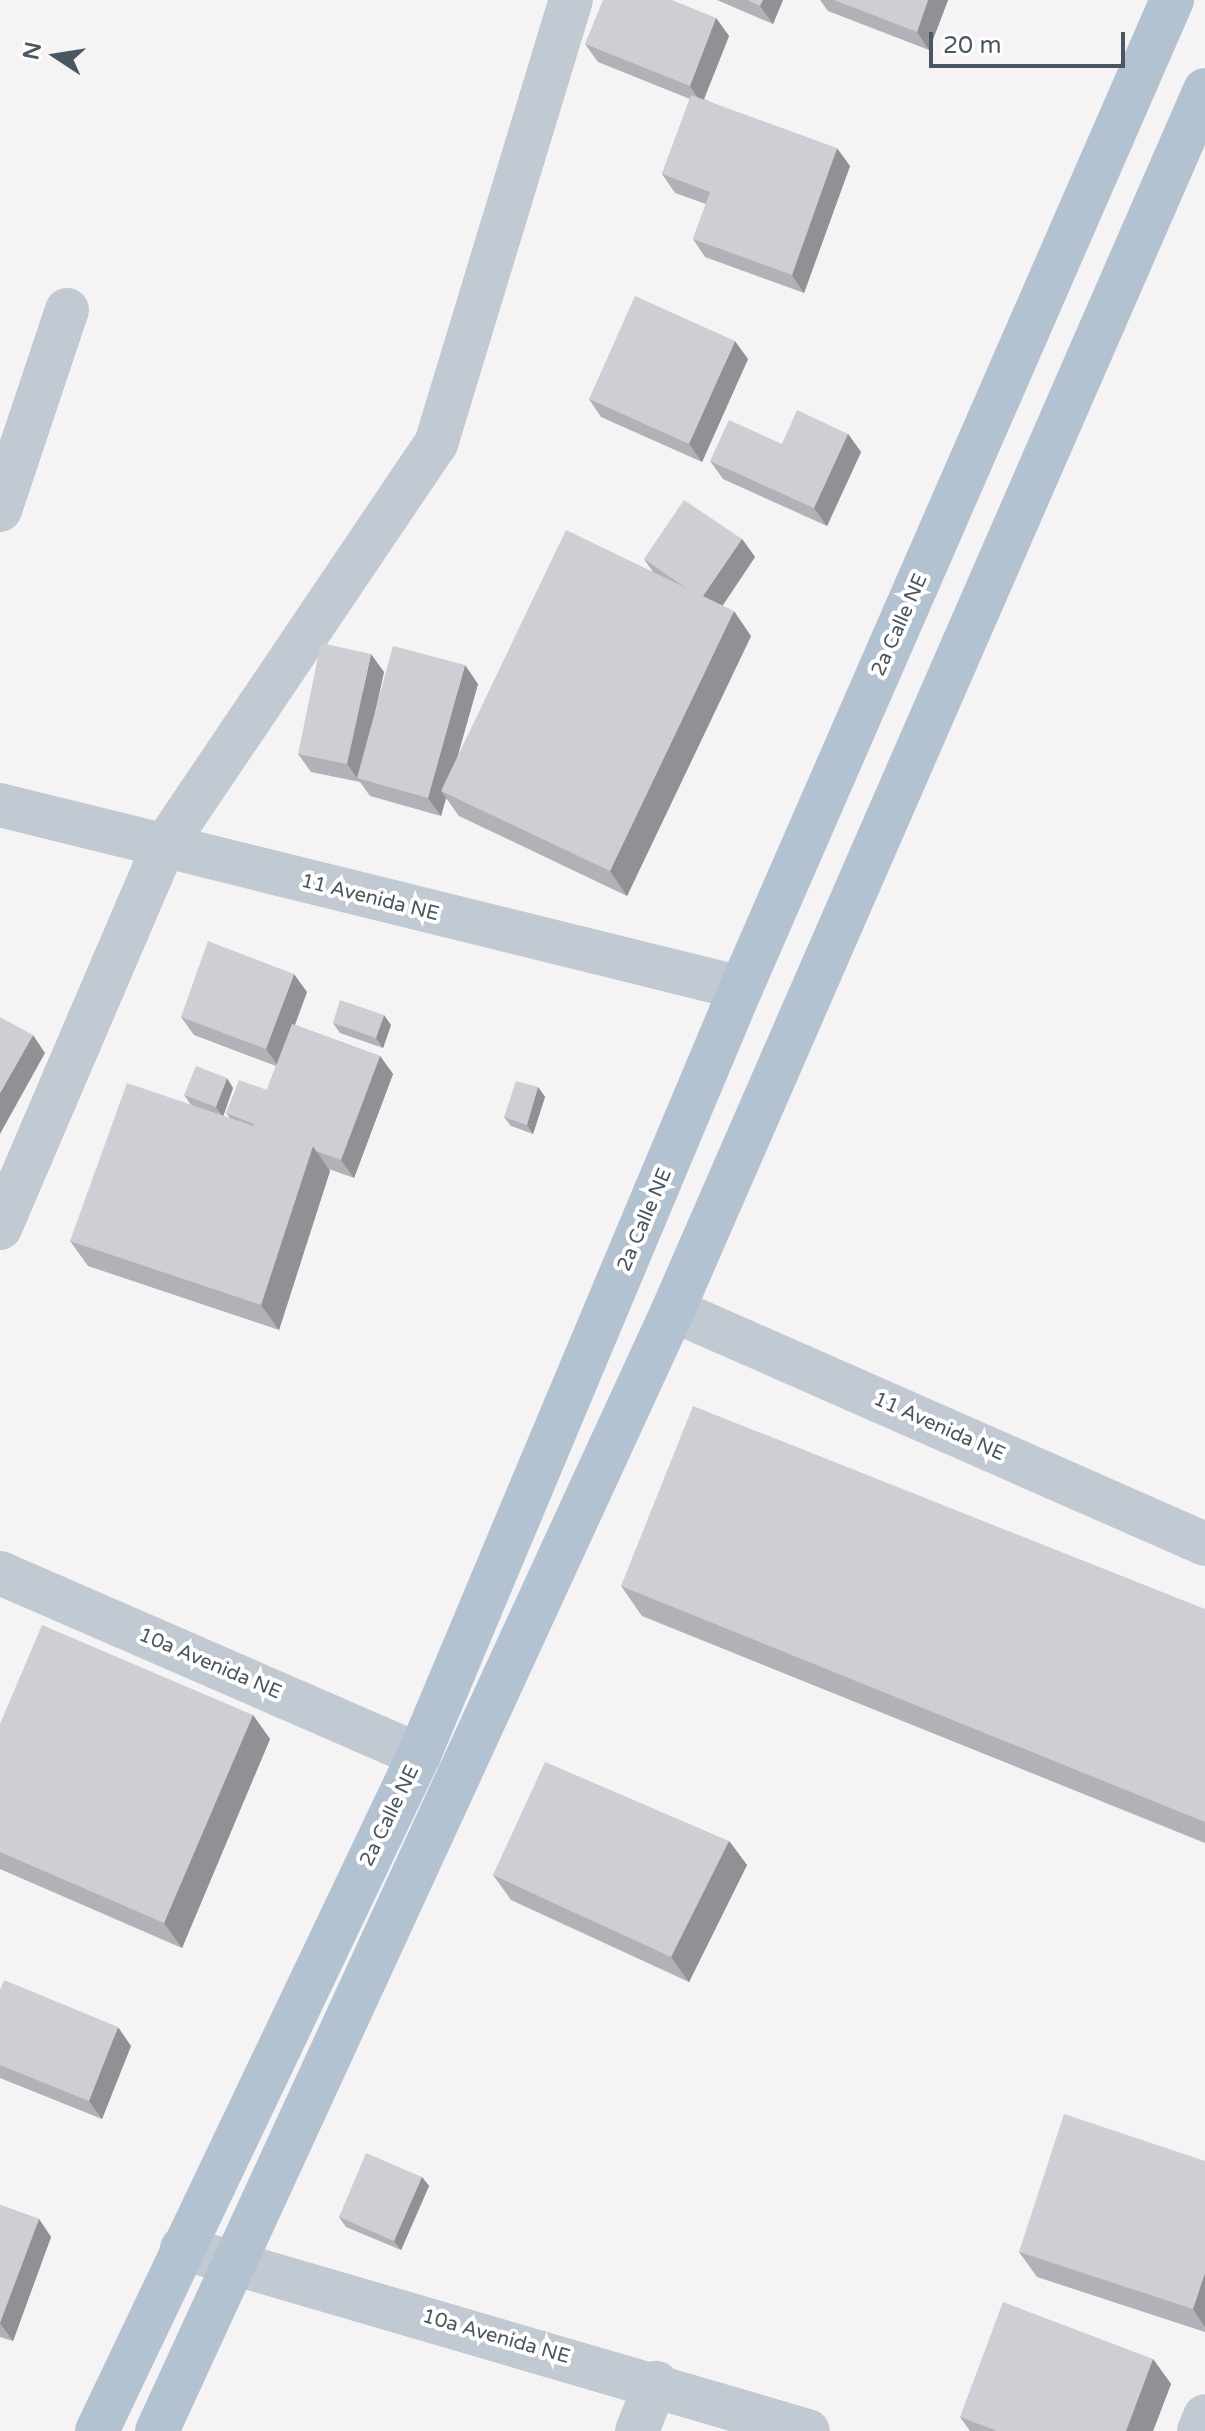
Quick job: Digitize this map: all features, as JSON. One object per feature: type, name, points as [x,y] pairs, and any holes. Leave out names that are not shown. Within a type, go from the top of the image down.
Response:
[{"type":"main road","name":"2a Calle NE","points":[[97,2431],[419,1755],[741,988],[1172,0]]},
{"type":"main road","points":[[157,2431],[231,2262],[673,1310],[1205,90]]},
{"type":"street","points":[[0,1228],[163,848],[436,444],[571,0]]},
{"type":"street","points":[[0,510],[67,310]]},
{"type":"street","name":"11 Avenida NE","points":[[0,805],[163,848],[741,988]]},
{"type":"street","name":"11 Avenida NE","points":[[673,1310],[1205,1544]]},
{"type":"street","name":"10a Avenida NE","points":[[0,1573],[419,1755]]},
{"type":"street","name":"10a Avenida NE","points":[[182,2248],[656,2383],[808,2431]]},
{"type":"street","points":[[637,2431],[656,2383]]},
{"type":"street","points":[[1199,2431],[1205,2416]]},
{"type":"building","points":[[603,0],[672,0],[716,18],[690,86],[585,44]]},
{"type":"building","points":[[747,0],[763,0],[760,6]]},
{"type":"building","points":[[834,0],[928,0],[917,32]]},
{"type":"building","points":[[691,95],[837,148],[792,275],[693,239],[710,192],[662,174]]},
{"type":"building","points":[[635,296],[735,341],[689,444],[589,399]]},
{"type":"building","points":[[797,410],[848,434],[814,508],[710,461],[729,420],[782,444]]},
{"type":"building","points":[[684,500],[742,539],[703,596],[644,559]]},
{"type":"building","points":[[566,530],[734,611],[610,871],[441,791]]},
{"type":"building","points":[[321,643],[371,654],[347,764],[298,754]]},
{"type":"building","points":[[393,646],[465,665],[428,798],[357,778]]},
{"type":"building","points":[[208,941],[294,974],[266,1049],[181,1017]]},
{"type":"building","points":[[340,1000],[384,1015],[376,1038],[333,1023]]},
{"type":"building","points":[[0,1017],[33,1035],[0,1093]]},
{"type":"building","points":[[292,1024],[380,1056],[341,1160],[316,1151],[313,1146],[253,1126]]},
{"type":"building","points":[[196,1066],[227,1078],[216,1107],[184,1095]]},
{"type":"building","points":[[239,1080],[267,1090],[254,1124],[226,1113]]},
{"type":"building","points":[[516,1081],[538,1087],[527,1125],[504,1117]]},
{"type":"building","points":[[127,1083],[313,1146],[261,1305],[70,1241]]},
{"type":"building","points":[[693,1406],[1205,1609],[1205,1822],[621,1586]]},
{"type":"building","points":[[42,1625],[253,1715],[164,1923],[0,1852],[0,1724]]},
{"type":"building","points":[[545,1762],[729,1841],[671,1957],[493,1875]]},
{"type":"building","points":[[4,1980],[118,2027],[89,2101],[0,2065],[0,1990]]},
{"type":"building","points":[[1064,2114],[1205,2161],[1205,2273],[1193,2309],[1019,2252]]},
{"type":"building","points":[[366,2153],[422,2177],[394,2241],[339,2217]]},
{"type":"building","points":[[0,2205],[39,2219],[0,2323]]},
{"type":"building","points":[[1003,2302],[1153,2359],[1126,2431],[997,2431],[960,2417]]}]
